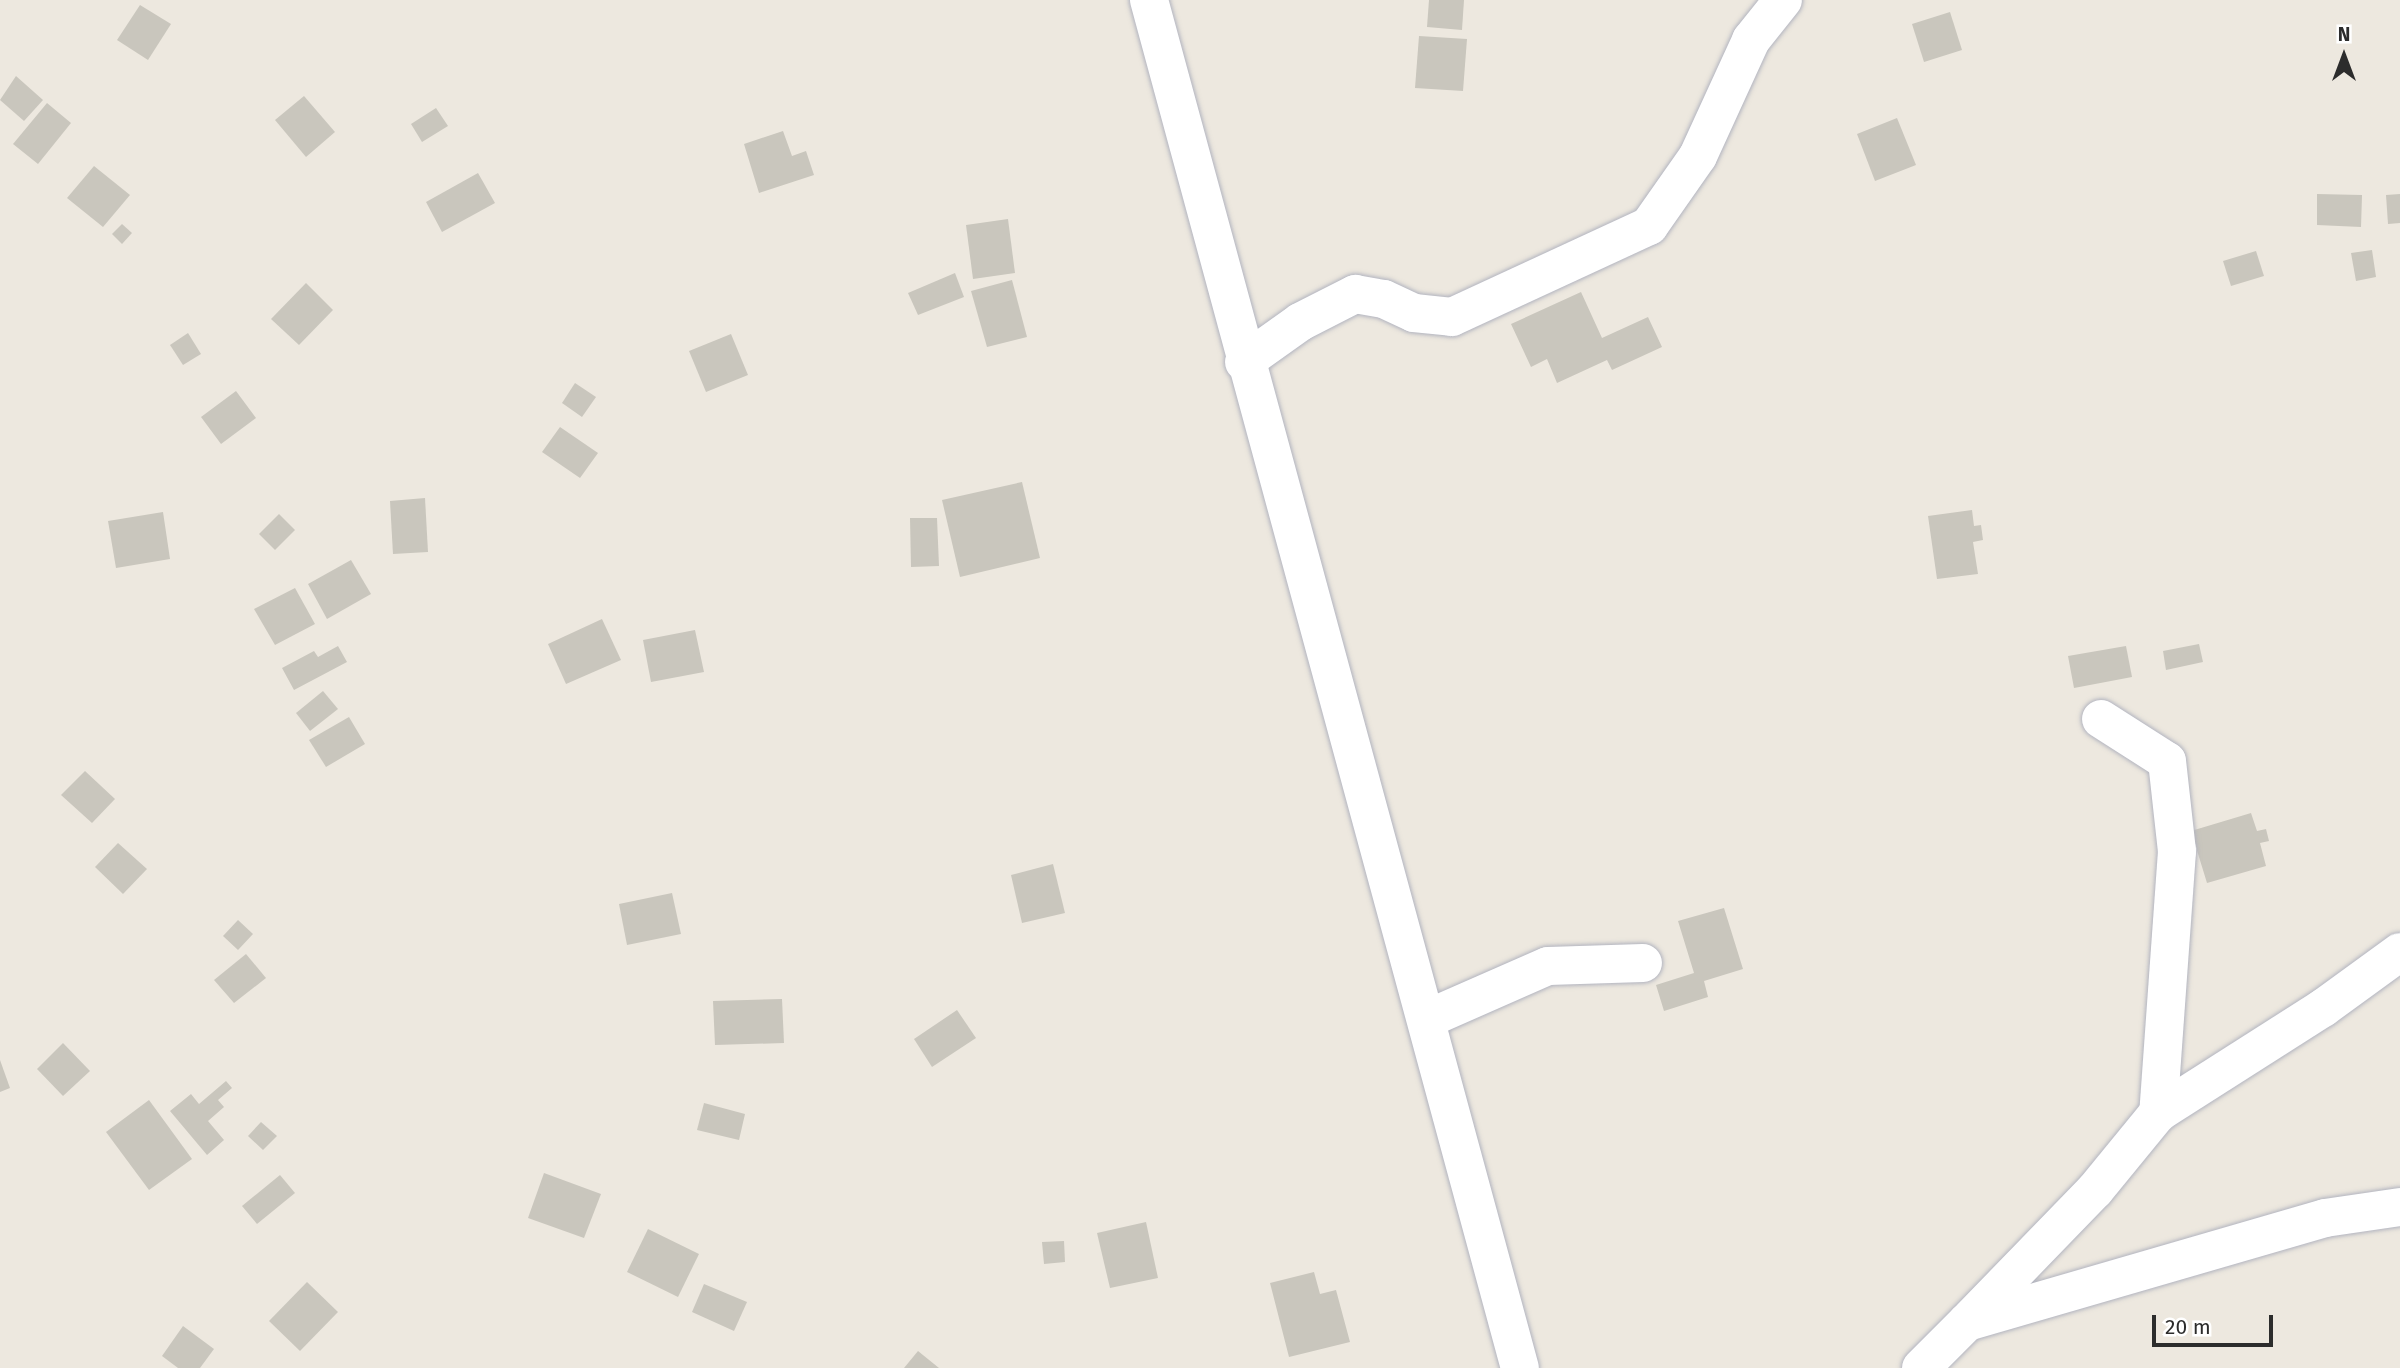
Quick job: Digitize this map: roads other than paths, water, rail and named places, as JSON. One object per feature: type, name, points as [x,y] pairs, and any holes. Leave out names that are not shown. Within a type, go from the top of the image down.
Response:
[{"type":"street","points":[[1149,0],[1244,362],[1427,1019],[1520,1368]]},
{"type":"street","points":[[1244,362],[1300,322],[1355,294],[1384,299],[1414,313],[1452,317],[1649,226],[1698,156],[1751,40],[1783,0]]},
{"type":"street","points":[[2101,719],[2167,761],[2177,851],[2158,1113]]},
{"type":"street","points":[[1921,1368],[2095,1190],[2158,1113],[2323,1008],[2400,952]]},
{"type":"street","points":[[1427,1019],[1548,966],[1643,963]]},
{"type":"street","points":[[1966,1322],[2325,1218],[2400,1207]]}]
